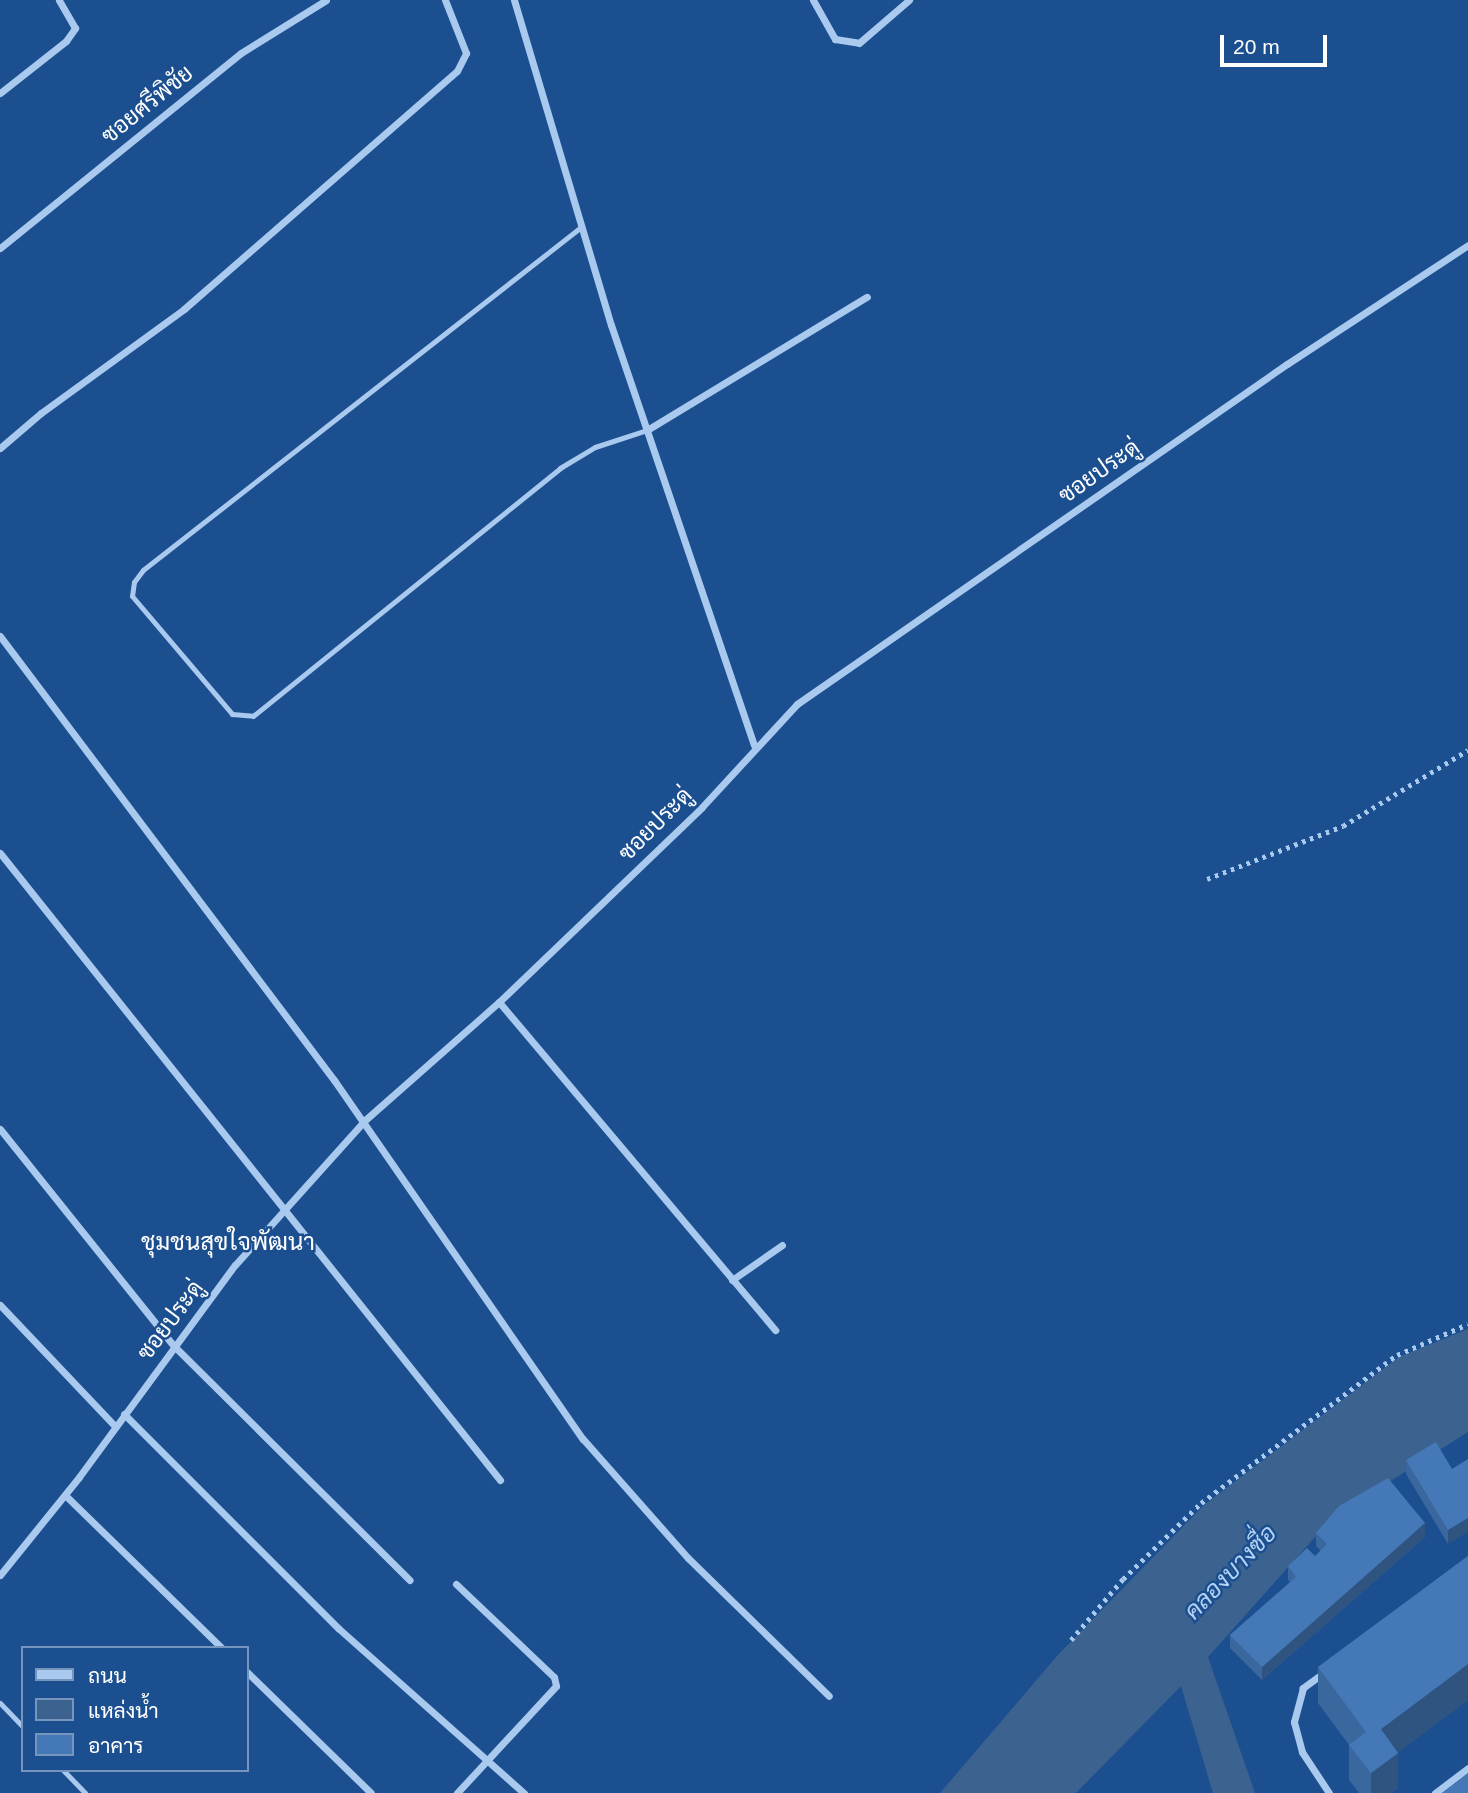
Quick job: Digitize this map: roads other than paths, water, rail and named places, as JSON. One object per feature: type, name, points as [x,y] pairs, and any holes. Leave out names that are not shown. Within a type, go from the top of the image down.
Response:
[{"type":"street","points":[[0,93],[66,41],[75,28],[59,0]]},
{"type":"street","name":"ซอยศรีพิชัย","points":[[0,247],[241,53],[326,0]]},
{"type":"street","points":[[0,448],[41,413],[184,309],[457,71],[466,52],[445,0]]},
{"type":"street","points":[[514,0],[581,227],[754,746]]},
{"type":"street","points":[[813,0],[835,39],[859,43],[909,0]]},
{"type":"street","name":"ซอยประดู่","points":[[0,1576],[65,1495],[174,1346],[283,1212],[364,1121],[499,1002],[702,807],[754,746],[797,704],[1287,364],[1468,245]]},
{"type":"street","points":[[647,430],[867,297]]},
{"type":"street","points":[[0,636],[364,1121],[583,1439],[688,1558],[829,1696]]},
{"type":"street","points":[[0,853],[283,1212],[500,1480]]},
{"type":"street","points":[[499,1002],[775,1330]]},
{"type":"street","points":[[0,1129],[174,1346],[411,1580]]},
{"type":"street","points":[[732,1280],[782,1245]]},
{"type":"street","points":[[0,1305],[116,1426]]},
{"type":"street","points":[[124,1414],[338,1628],[524,1793]]},
{"type":"street","points":[[65,1495],[220,1646]]},
{"type":"street","points":[[456,1584],[547,1670],[556,1686],[457,1793]]},
{"type":"street","points":[[1329,1793],[1303,1752],[1294,1723],[1303,1688],[1331,1667]]},
{"type":"street","points":[[248,1673],[371,1793]]},
{"type":"street","points":[[1435,1793],[1468,1768]]},
{"type":"lane","points":[[581,227],[143,570],[134,582],[132,596],[232,714],[253,716],[560,468],[595,447],[647,430]]},
{"type":"lane","points":[[0,1703],[21,1725]]},
{"type":"lane","points":[[65,1772],[85,1793]]},
{"type":"water","name":"คลองบางซื่อ","points":[[1468,1329],[1468,1432],[1332,1518],[1208,1657],[1255,1793],[1213,1793],[1181,1686],[1076,1793],[940,1793],[1057,1656],[1204,1505],[1399,1357]]},
{"type":"district","name":"ชุมชนสุขใจพัฒนา","points":[[228,1242]]}]
